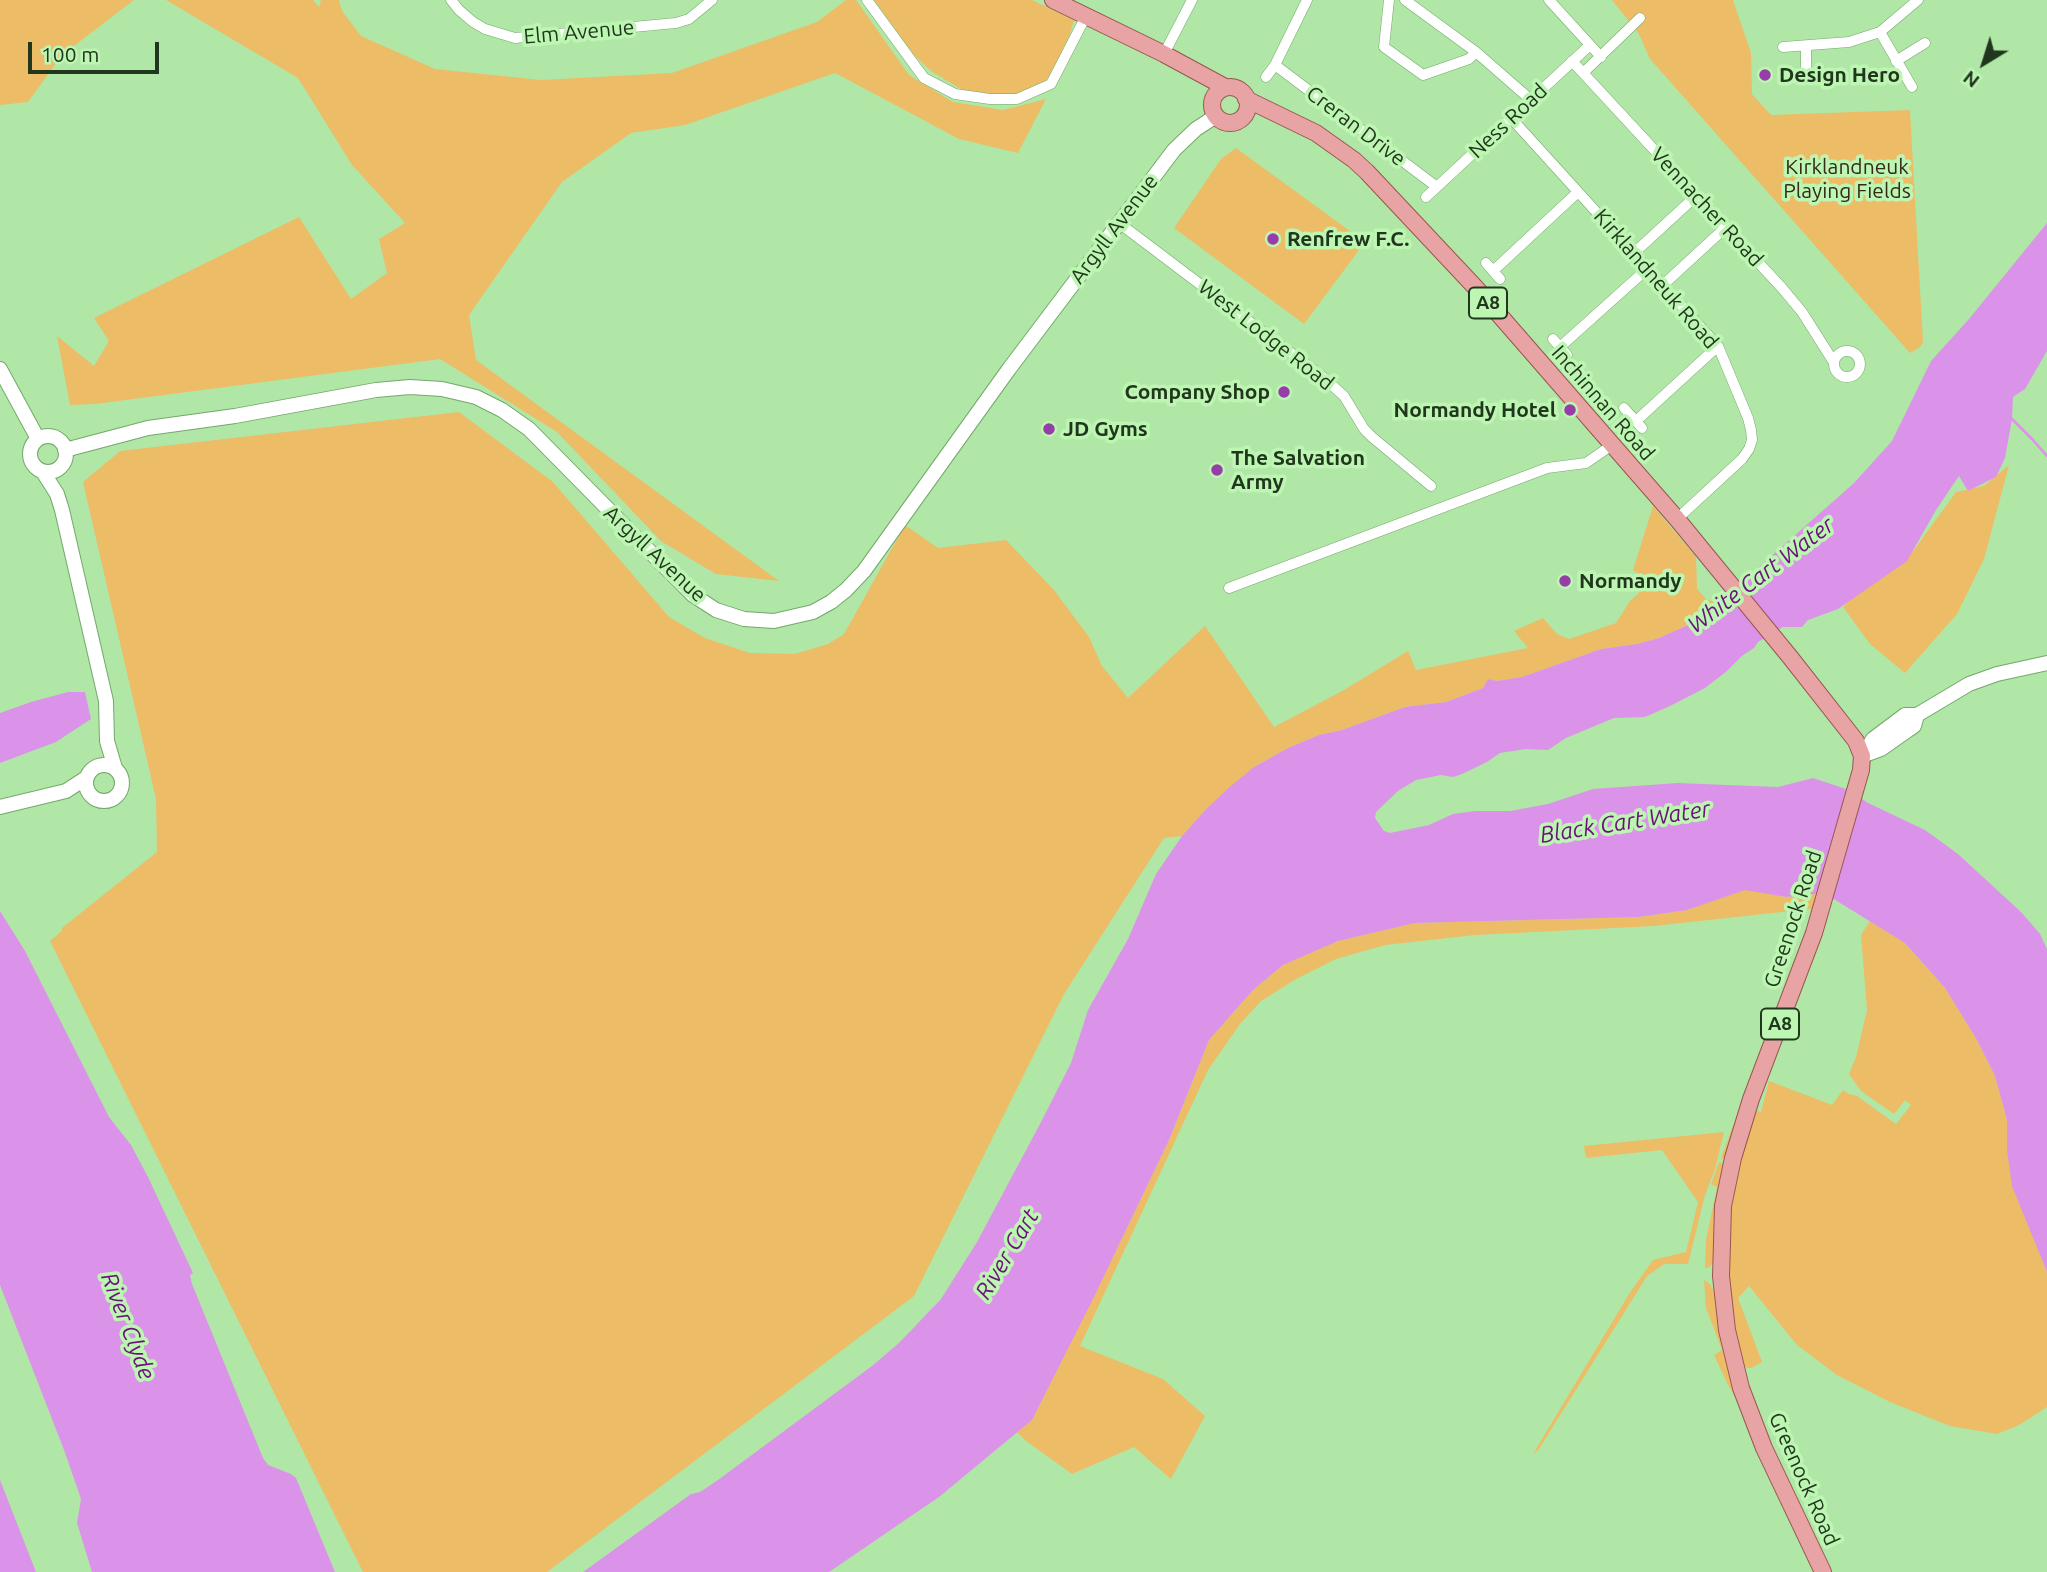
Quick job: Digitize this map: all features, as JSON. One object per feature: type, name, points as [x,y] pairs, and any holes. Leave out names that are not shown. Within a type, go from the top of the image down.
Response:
[{"type":"main road","points":[[1053,0],[1164,54],[1206,79],[1220,91]]},
{"type":"main road","points":[[1236,88],[1244,94],[1245,107],[1236,121],[1230,122],[1216,116],[1212,108],[1220,91],[1236,88]]},
{"type":"main road","name":"Inchinnan Road","points":[[1245,107],[1276,114],[1302,125],[1328,140],[1367,172],[1475,288],[1676,519],[1853,736],[1862,756]]},
{"type":"main road","name":"Greenock Road","points":[[1823,1572],[1764,1448],[1741,1388],[1727,1330],[1721,1276],[1723,1206],[1732,1158],[1820,912],[1862,756]]},
{"type":"street","name":"Elm Avenue","points":[[451,0],[473,22],[485,29],[515,38],[676,23],[689,19],[712,0]]},
{"type":"street","points":[[867,0],[924,78],[955,94],[990,99],[1017,99],[1051,84],[1086,16]]},
{"type":"street","points":[[1164,54],[1192,0]]},
{"type":"street","points":[[1266,77],[1275,65],[1307,0]]},
{"type":"street","points":[[1389,0],[1384,47],[1423,75],[1469,59],[1476,52]]},
{"type":"street","points":[[1405,0],[1476,52],[1531,100]]},
{"type":"street","points":[[1549,0],[1601,57]]},
{"type":"street","points":[[1783,47],[1849,42],[1880,32],[1918,0]]},
{"type":"street","points":[[1583,73],[1640,18]]},
{"type":"street","points":[[1880,32],[1912,87]]},
{"type":"street","points":[[1896,61],[1925,43]]},
{"type":"street","name":"Ness Road","points":[[1426,197],[1590,45]]},
{"type":"street","points":[[1806,46],[1806,73]]},
{"type":"street","name":"Vennacher Road","points":[[1572,61],[1801,312],[1833,361]]},
{"type":"street","name":"Creran Drive","points":[[1275,65],[1437,187]]},
{"type":"street","points":[[1786,74],[1822,72]]},
{"type":"street","name":"Argyll Avenue","points":[[65,450],[148,428],[235,416],[376,390],[410,387],[442,389],[476,397],[502,410],[529,429],[693,595],[716,610],[744,619],[774,621],[813,612],[846,590],[864,571],[1009,369],[1174,150],[1196,129],[1216,116]]},
{"type":"street","name":"Kirklandneuk Road","points":[[1511,117],[1718,345],[1748,418],[1752,440],[1742,459],[1676,519]]},
{"type":"street","points":[[1500,279],[1489,267],[1578,192]]},
{"type":"street","points":[[1634,253],[1696,196]]},
{"type":"street","name":"West Lodge Road","points":[[1119,223],[1324,378],[1344,396],[1364,429],[1431,486]]},
{"type":"street","points":[[1663,285],[1726,227]]},
{"type":"street","points":[[1560,347],[1648,268]]},
{"type":"street","points":[[1625,408],[1639,425],[1718,345]]},
{"type":"street","points":[[0,369],[38,439]]},
{"type":"street","points":[[57,494],[65,450],[63,445],[49,436],[38,439],[31,447],[30,457],[57,494],[106,701],[107,741],[115,768],[122,777],[119,794],[103,802],[97,800],[90,779],[107,741]]},
{"type":"street","points":[[1229,588],[1547,468],[1586,463],[1612,445]]},
{"type":"street","points":[[43,472],[60,468]]},
{"type":"street","points":[[1862,756],[1881,750],[1914,726],[1917,715],[1969,684],[1997,674],[2047,663]]},
{"type":"street","points":[[0,807],[66,790],[90,779],[106,765],[115,768]]},
{"type":"green space","points":[[0,0],[134,0],[62,55],[28,102],[0,105]]},
{"type":"green space","points":[[166,0],[313,0],[319,7],[321,0],[339,0],[342,11],[361,36],[435,69],[541,80],[672,73],[817,22],[846,0],[856,0],[909,75],[953,102],[1003,110],[1046,99],[1018,153],[959,139],[835,73],[685,125],[631,133],[562,182],[469,315],[476,360],[779,581],[716,574],[661,541],[557,432],[440,359],[70,405],[57,336],[94,366],[109,341],[94,318],[299,217],[351,299],[387,273],[379,239],[405,223],[352,165],[298,78]]},
{"type":"green space","points":[[874,0],[1032,0],[1074,20],[1070,34],[1044,83],[1021,94],[998,96],[964,91],[931,71],[913,54]]},
{"type":"green space","name":"Kirklandneuk Playing Fields","points":[[1612,0],[1733,0],[1751,53],[1752,94],[1771,115],[1910,110],[1923,342],[1920,347],[1910,353],[1650,59],[1639,34]]},
{"type":"green space","name":"Renfrew F.C.","points":[[1236,148],[1365,242],[1304,324],[1174,228],[1221,159]]},
{"type":"green space","points":[[459,412],[553,482],[669,617],[705,638],[750,653],[795,654],[828,644],[844,634],[905,525],[938,548],[1006,540],[1054,590],[1089,637],[1102,666],[1128,698],[1205,626],[1274,727],[1344,690],[1408,651],[1416,670],[1528,648],[1514,631],[1543,618],[1557,634],[1569,639],[1616,623],[1646,579],[1633,570],[1653,506],[1696,557],[1697,589],[1707,600],[1719,602],[1699,620],[1659,638],[1601,649],[1522,677],[1497,681],[1488,679],[1483,688],[1446,702],[1405,707],[1342,730],[1319,735],[1254,767],[1206,809],[1182,836],[1164,838],[1064,994],[914,1296],[547,1572],[363,1572],[50,941],[62,928],[157,852],[156,799],[83,482],[120,451]]},
{"type":"green space","points":[[2009,465],[1984,559],[1957,614],[1905,673],[1870,644],[1843,607],[1911,554],[1956,492],[1984,486]]},
{"type":"green space","points":[[1745,889],[1786,897],[1820,893],[1814,910],[1654,926],[1475,935],[1385,945],[1336,959],[1261,1001],[1240,1024],[1208,1070],[1080,1346],[1163,1379],[1205,1416],[1171,1479],[1134,1447],[1072,1474],[1017,1432],[1032,1420],[1124,1234],[1169,1140],[1209,1040],[1253,990],[1283,965],[1338,941],[1415,923],[1639,917],[1687,910]]},
{"type":"green space","points":[[1870,921],[1905,943],[1945,988],[1977,1040],[1995,1076],[2007,1120],[2007,1151],[2047,1272],[2047,1407],[2019,1425],[1997,1434],[1950,1426],[1890,1402],[1837,1375],[1797,1345],[1749,1286],[1738,1298],[1762,1362],[1751,1368],[1742,1367],[1728,1280],[1729,1223],[1738,1166],[1754,1110],[1761,1112],[1769,1081],[1832,1105],[1843,1090],[1857,1096],[1896,1124],[1911,1105],[1905,1100],[1894,1114],[1861,1091],[1849,1074],[1856,1057],[1867,1010],[1861,935]]},
{"type":"green space","points":[[1740,1107],[1714,1262],[1705,1268],[1706,1240],[1717,1187],[1711,1184],[1719,1162],[1723,1163],[1724,1159],[1721,1158]]},
{"type":"green space","points":[[1724,1132],[1688,1264],[1664,1264],[1647,1276],[1539,1449],[1533,1454],[1629,1294],[1653,1260],[1686,1252],[1698,1202],[1662,1150],[1586,1158],[1584,1146]]},
{"type":"green space","points":[[1704,1280],[1710,1284],[1716,1296],[1738,1401],[1714,1355],[1722,1350],[1706,1308]]},
{"type":"water","points":[[2047,223],[2047,351],[2025,389],[2013,397],[2005,458],[1996,477],[1968,491],[1959,476],[1907,561],[1838,609],[1808,620],[1802,627],[1783,627],[1758,642],[1705,688],[1670,706],[1645,717],[1614,718],[1566,738],[1548,750],[1526,749],[1500,753],[1487,762],[1453,777],[1441,775],[1416,780],[1398,791],[1376,812],[1375,818],[1384,831],[1390,833],[1429,825],[1453,814],[1510,811],[1548,804],[1593,789],[1678,783],[1778,787],[1813,778],[1849,790],[1868,803],[1925,830],[1958,854],[2022,913],[2040,934],[2047,949],[2047,1272],[2012,1186],[2007,1151],[2007,1120],[1995,1076],[1977,1040],[1945,988],[1905,943],[1824,893],[1786,897],[1745,890],[1687,910],[1639,917],[1415,923],[1338,941],[1283,965],[1253,990],[1209,1040],[1169,1140],[1032,1420],[939,1497],[829,1572],[583,1572],[691,1494],[700,1492],[718,1480],[872,1366],[900,1342],[941,1299],[977,1242],[1071,1063],[1088,1010],[1128,939],[1156,874],[1182,836],[1232,785],[1254,767],[1319,735],[1342,730],[1405,707],[1446,702],[1483,688],[1488,679],[1497,681],[1522,677],[1601,649],[1659,638],[1699,620],[1854,483],[1892,441],[1931,361]]},
{"type":"water","points":[[68,692],[85,692],[91,719],[56,742],[0,763],[0,713]]},
{"type":"water","name":"River Clyde","points":[[0,911],[25,951],[109,1117],[131,1145],[148,1177],[193,1273],[190,1275],[192,1284],[263,1458],[268,1465],[296,1478],[335,1572],[92,1572],[77,1523],[81,1499],[0,1285]]},
{"type":"water","points":[[0,1480],[36,1572],[0,1572]]},
{"type":"waterway","points":[[2011,418],[2047,456]]},
{"type":"place","name":"Design Hero","points":[[1765,75]]},
{"type":"place","name":"Renfrew F.C.","points":[[1273,239]]},
{"type":"place","name":"Company Shop","points":[[1284,392]]},
{"type":"place","name":"Normandy Hotel","points":[[1570,410]]},
{"type":"place","name":"JD Gyms","points":[[1049,429]]},
{"type":"place","name":"The Salvation Army","points":[[1217,470]]},
{"type":"place","name":"Normandy","points":[[1565,581]]},
{"type":"water label","name":"White Cart Water","points":[[1761,575]]},
{"type":"water label","name":"Black Cart Water","points":[[1625,822]]},
{"type":"water label","name":"River Cart","points":[[1007,1254]]}]
